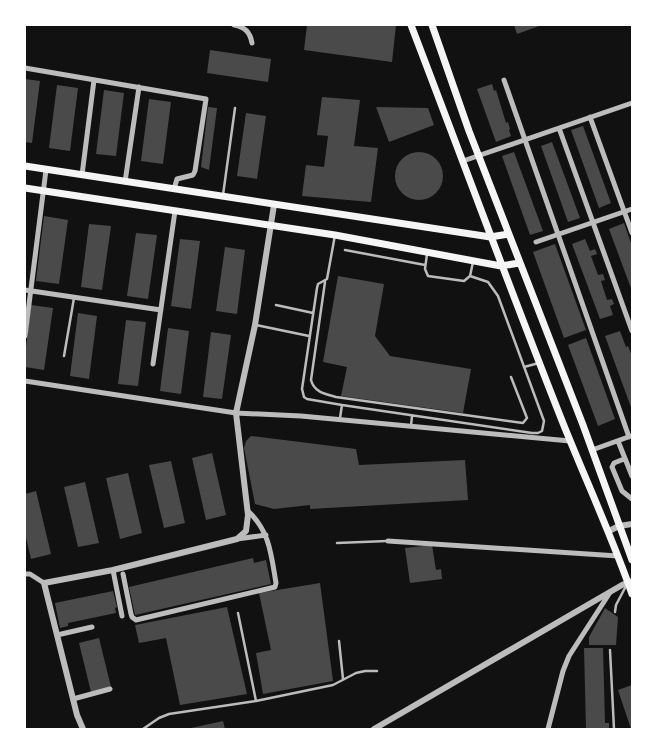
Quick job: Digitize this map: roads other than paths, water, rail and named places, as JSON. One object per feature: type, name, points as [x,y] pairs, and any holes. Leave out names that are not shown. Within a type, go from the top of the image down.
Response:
[{"type":"main road","points":[[411,25],[501,266],[570,441],[630,582],[632,594]]},
{"type":"main road","points":[[432,25],[519,264],[592,450],[632,560]]},
{"type":"main road","points":[[25,166],[490,237],[508,234]]},
{"type":"main road","points":[[25,188],[335,236],[501,266],[519,264]]},
{"type":"street","points":[[234,25],[242,26],[247,30],[251,36],[252,43]]},
{"type":"street","points":[[25,68],[207,100],[195,171],[193,175],[178,178],[174,189]]},
{"type":"street","points":[[82,175],[94,80]]},
{"type":"street","points":[[504,80],[630,437],[592,450]]},
{"type":"street","points":[[125,182],[139,87]]},
{"type":"street","points":[[463,161],[632,103]]},
{"type":"street","points":[[590,117],[632,233]]},
{"type":"street","points":[[559,128],[632,331]]},
{"type":"street","points":[[25,336],[28,290],[46,170]]},
{"type":"street","points":[[237,539],[246,531],[248,511],[236,413],[255,325],[274,205]]},
{"type":"street","points":[[536,242],[632,209]]},
{"type":"street","points":[[153,364],[175,211]]},
{"type":"street","points":[[28,290],[161,310]]},
{"type":"street","points":[[25,381],[236,413],[340,420],[570,441]]},
{"type":"street","points":[[618,441],[632,476]]},
{"type":"street","points":[[624,459],[614,463],[612,467],[622,491],[632,499]]},
{"type":"street","points":[[123,574],[131,614],[136,620],[275,587],[276,583],[266,534],[248,511]]},
{"type":"street","points":[[609,531],[620,526],[632,524]]},
{"type":"street","points":[[44,583],[113,570],[237,539],[266,534]]},
{"type":"street","points":[[388,541],[618,556]]},
{"type":"street","points":[[113,570],[122,616]]},
{"type":"street","points":[[25,573],[44,583],[77,715],[83,729]]},
{"type":"street","points":[[374,729],[630,582]]},
{"type":"street","points":[[548,729],[563,671],[569,656],[609,594]]},
{"type":"street","points":[[57,635],[92,627]]},
{"type":"street","points":[[73,700],[110,689]]},
{"type":"lane","points":[[222,197],[236,108]]},
{"type":"lane","points":[[335,236],[327,280],[325,282],[310,380],[314,388],[319,392],[336,397],[522,423],[528,418],[511,377]]},
{"type":"lane","points":[[345,250],[425,265]]},
{"type":"lane","points":[[427,252],[425,272],[428,276],[460,281],[468,279],[474,260]]},
{"type":"lane","points":[[325,282],[318,284],[309,336],[302,393],[307,399],[412,416],[538,433],[542,431],[544,421],[495,291],[488,282],[470,276]]},
{"type":"lane","points":[[64,356],[74,297]]},
{"type":"lane","points":[[276,305],[313,313]]},
{"type":"lane","points":[[255,325],[309,336]]},
{"type":"lane","points":[[524,367],[539,363]]},
{"type":"lane","points":[[340,420],[342,405]]},
{"type":"lane","points":[[411,427],[412,416]]},
{"type":"lane","points":[[337,543],[388,541]]},
{"type":"lane","points":[[615,612],[616,605],[630,582]]},
{"type":"lane","points":[[238,613],[256,701]]},
{"type":"lane","points":[[339,641],[343,679]]},
{"type":"lane","points":[[610,650],[614,729]]},
{"type":"lane","points":[[143,729],[159,718],[170,714],[256,701],[333,685],[365,670],[377,671]]}]
